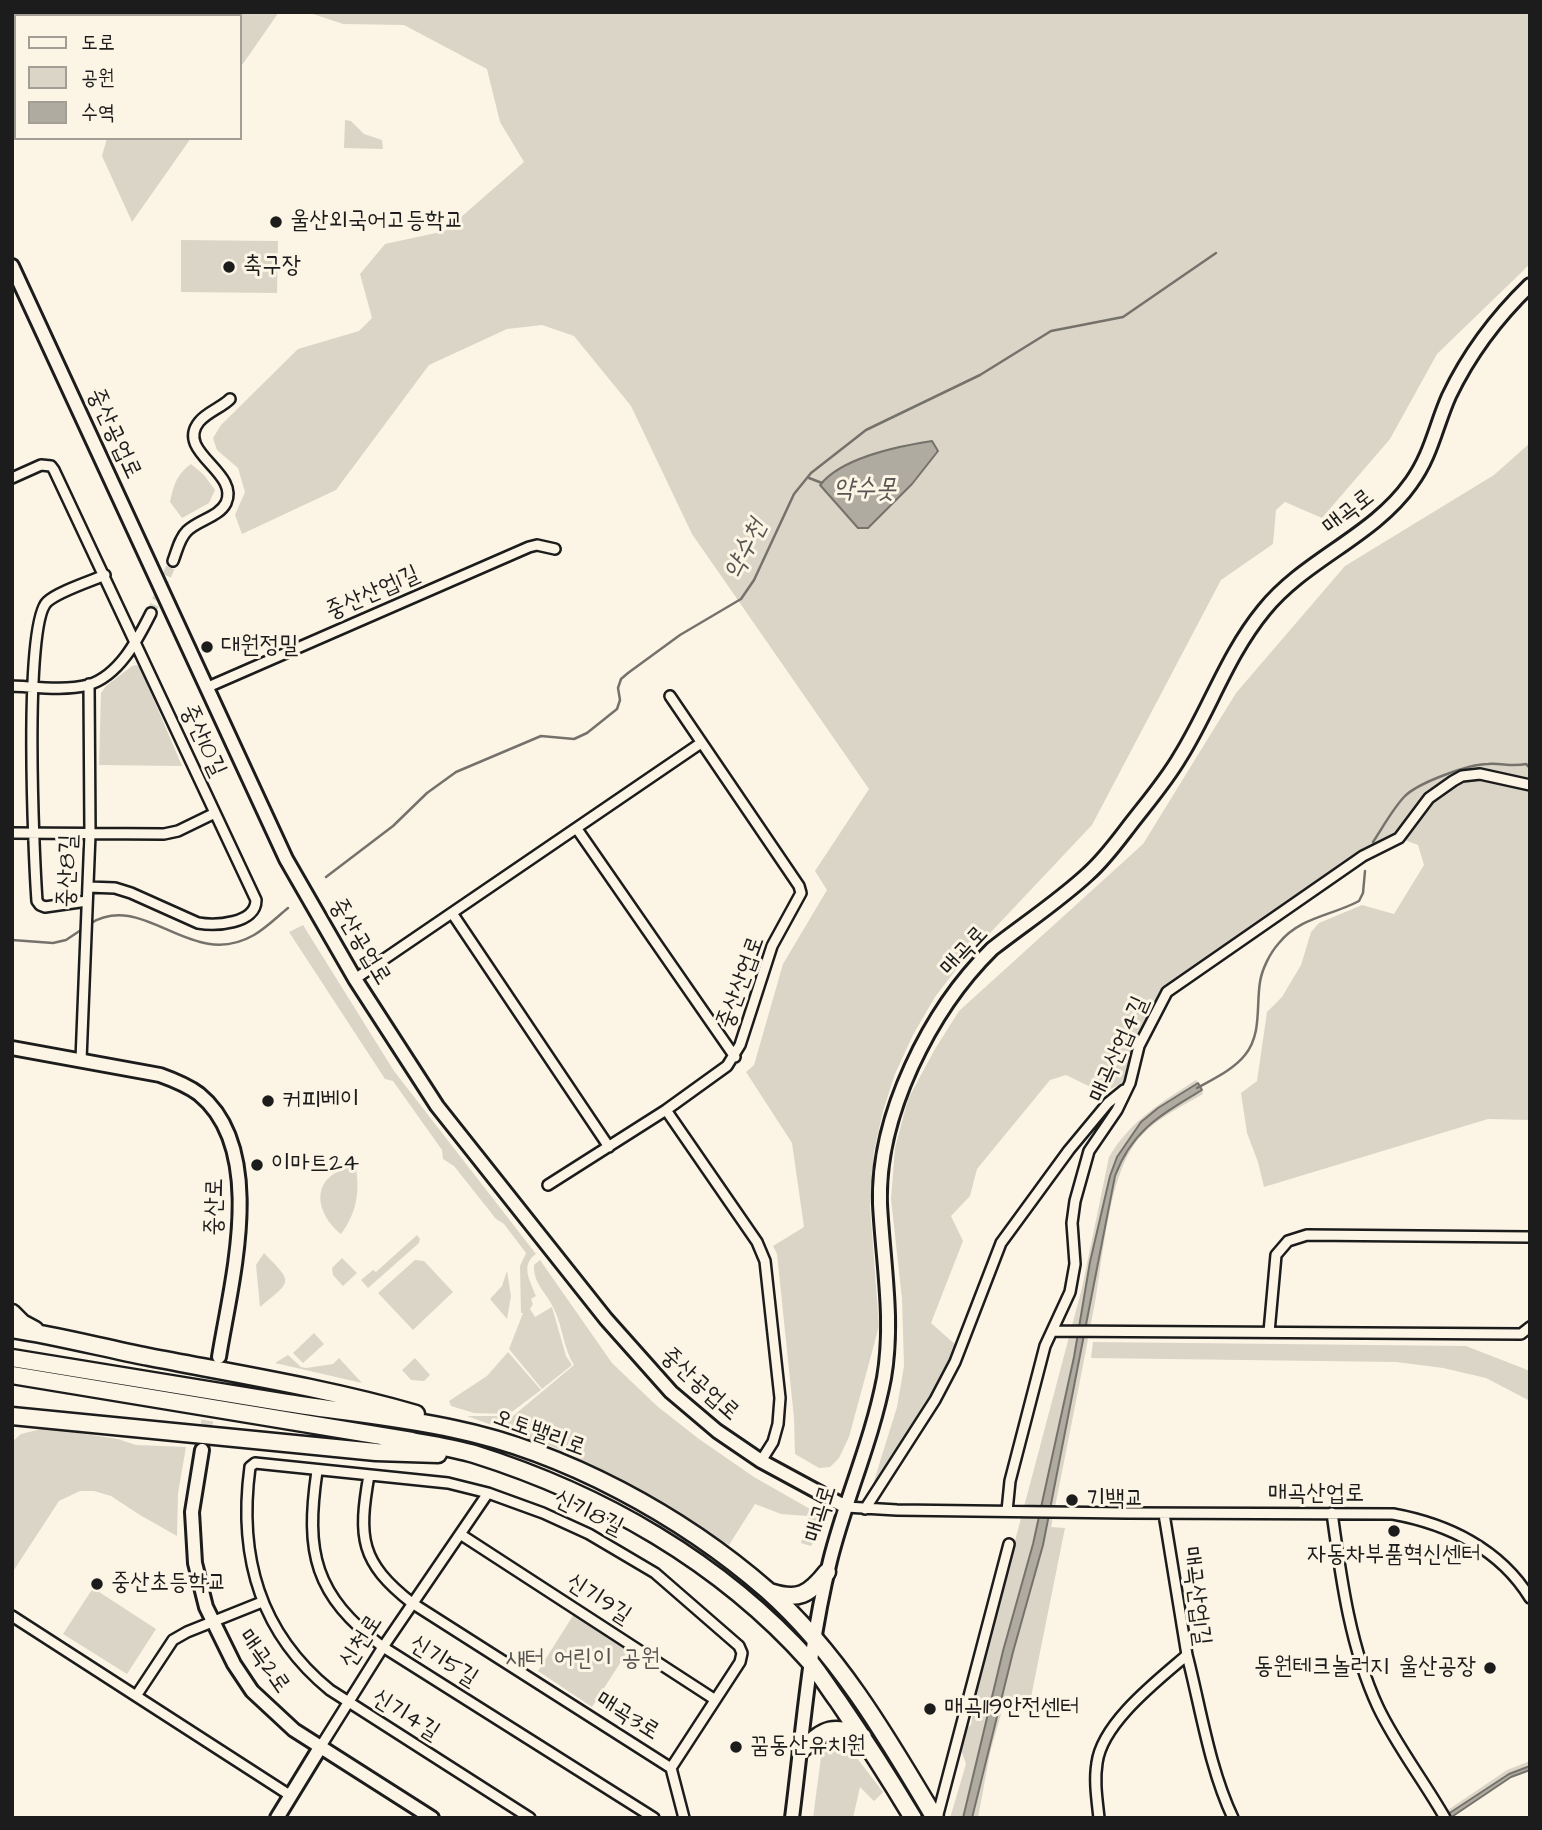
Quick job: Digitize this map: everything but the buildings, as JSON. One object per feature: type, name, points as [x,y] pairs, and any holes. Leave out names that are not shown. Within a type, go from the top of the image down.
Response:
[{"type":"highway","points":[[12,1313],[22,1323],[47,1335]]},
{"type":"highway","points":[[12,1329],[390,1407],[414,1413],[454,1429]]},
{"type":"highway","name":"오토밸리로","points":[[12,1358],[454,1429],[553,1460],[619,1491],[691,1533],[767,1591],[815,1640],[850,1683],[936,1818]]},
{"type":"highway","name":"오토밸리로","points":[[12,1375],[472,1453],[554,1482],[625,1516],[718,1578],[760,1612],[811,1664],[863,1737],[911,1814]]},
{"type":"highway","points":[[12,1416],[376,1452],[472,1453]]},
{"type":"highway","points":[[12,1430],[27,1423],[53,1418]]},
{"type":"highway","points":[[767,1591],[794,1597],[806,1594],[827,1573]]},
{"type":"highway","points":[[801,1750],[822,1732],[835,1728],[863,1737]]},
{"type":"street","name":"중산공업로","points":[[12,266],[286,859],[355,979],[437,1106],[606,1320],[671,1392],[718,1432],[761,1461],[846,1507]]},
{"type":"street","name":"매곡로","points":[[792,1818],[811,1664],[827,1573],[875,1415],[884,1375],[889,1312],[880,1201],[882,1174],[899,1097],[917,1055],[957,990],[979,961],[1090,873],[1145,806],[1179,759],[1232,656],[1264,610],[1299,577],[1382,515],[1410,485],[1422,467],[1448,398],[1462,370],[1504,311],[1530,285]]},
{"type":"street","points":[[173,561],[187,531],[219,511],[227,501],[224,481],[199,451],[195,433],[200,420],[230,399]]},
{"type":"street","name":"중산10길","points":[[12,478],[41,464],[51,466],[105,575],[256,900],[256,906],[253,911],[238,920],[211,925],[198,923],[115,888],[88,887]]},
{"type":"street","name":"중산산업1길","points":[[208,687],[529,547],[537,545],[555,549]]},
{"type":"street","points":[[87,901],[45,907],[37,901],[32,834],[33,687],[40,613],[46,603],[105,575]]},
{"type":"street","points":[[12,686],[89,684],[101,678],[136,645],[150,613]]},
{"type":"street","name":"중산8길","points":[[81,1059],[90,834],[89,684]]},
{"type":"street","name":"중산산업로","points":[[548,1185],[666,1110],[727,1066],[735,1057],[769,954],[801,893],[799,886],[670,696]]},
{"type":"street","points":[[355,979],[701,743]]},
{"type":"street","name":"매곡산업4길","points":[[1007,1511],[1010,1481],[1045,1346],[1057,1331],[1070,1292],[1075,1264],[1072,1223],[1089,1152],[1117,1110],[1130,1083],[1139,1046],[1167,992],[1363,856],[1399,838],[1429,798],[1462,776],[1480,774],[1530,785]]},
{"type":"street","points":[[12,833],[164,834],[178,831],[215,813]]},
{"type":"street","points":[[577,829],[735,1057]]},
{"type":"street","points":[[452,913],[609,1147]]},
{"type":"street","name":"중산로","points":[[12,1048],[133,1068],[183,1083],[201,1096],[223,1124],[237,1162],[240,1201],[235,1256],[219,1357]]},
{"type":"street","points":[[865,1509],[935,1400],[955,1362],[1001,1243],[1069,1150],[1108,1103],[1130,1083]]},
{"type":"street","points":[[666,1110],[757,1242],[765,1261],[780,1398],[778,1424],[773,1442],[761,1461]]},
{"type":"street","points":[[1269,1332],[1276,1255],[1287,1241],[1307,1235],[1530,1237]]},
{"type":"street","points":[[1057,1331],[1521,1334],[1530,1327]]},
{"type":"street","name":"매곡2로","points":[[202,1450],[194,1490],[192,1537],[201,1592],[212,1623],[234,1664],[252,1691],[294,1730],[432,1818]]},
{"type":"street","name":"신기8길","points":[[250,1466],[255,1463],[448,1483],[488,1493],[543,1513],[589,1534],[655,1573],[709,1618],[743,1653],[740,1662],[671,1768]]},
{"type":"street","name":"신기4길","points":[[250,1466],[246,1529],[251,1560],[262,1602],[277,1633],[294,1656],[311,1675],[348,1702],[530,1818]]},
{"type":"street","name":"신기5길","points":[[317,1471],[312,1509],[313,1534],[321,1575],[340,1610],[383,1647],[654,1818]]},
{"type":"street","name":"매곡3로","points":[[369,1475],[363,1523],[369,1554],[384,1580],[412,1603],[671,1768],[684,1818]]},
{"type":"street","name":"신천로","points":[[277,1818],[383,1647],[488,1493]]},
{"type":"street","points":[[846,1507],[1007,1511]]},
{"type":"street","name":"매곡산업로","points":[[1007,1511],[1394,1514],[1420,1519],[1450,1530],[1476,1544],[1497,1560],[1530,1598]]},
{"type":"street","points":[[1332,1513],[1346,1598],[1367,1678],[1379,1708],[1445,1818]]},
{"type":"street","name":"매곡산업1길","points":[[1099,1818],[1097,1760],[1102,1745],[1113,1727],[1142,1696],[1187,1655],[1164,1514]]},
{"type":"street","name":"신기9길","points":[[460,1534],[715,1699]]},
{"type":"street","points":[[936,1818],[1009,1544]]},
{"type":"street","points":[[136,1696],[173,1640],[262,1602]]},
{"type":"street","points":[[12,1616],[291,1796]]},
{"type":"street","points":[[1187,1655],[1212,1759],[1224,1799],[1233,1818]]},
{"type":"green space","points":[[279,12],[242,65],[242,14],[154,14]]},
{"type":"green space","points":[[307,12],[1530,12],[1530,264],[1437,354],[1390,439],[1322,518],[1285,502],[1276,510],[1273,544],[1221,580],[1092,825],[958,967],[935,997],[913,1035],[895,1074],[874,1151],[870,1206],[879,1326],[849,1437],[839,1458],[830,1467],[819,1468],[795,1454],[794,1418],[777,1254],[773,1246],[804,1227],[792,1143],[746,1072],[754,1065],[783,964],[827,890],[815,871],[869,789],[692,534],[631,406],[574,336],[542,325],[507,329],[429,365],[336,490],[242,534],[235,515],[245,492],[238,468],[217,450],[213,438],[221,425],[298,349],[359,331],[372,318],[360,274],[385,244],[445,231],[524,162],[500,122],[487,69],[404,25],[343,24]]},
{"type":"green space","points":[[345,120],[351,121],[364,134],[382,140],[383,149],[344,148]]},
{"type":"green space","points":[[106,140],[190,140],[132,222],[102,156]]},
{"type":"green space","name":"축구장","points":[[181,240],[278,241],[277,293],[181,292]]},
{"type":"green space","points":[[1530,443],[1530,1120],[1488,1119],[1264,1187],[1247,1133],[1241,1093],[1257,1081],[1267,1012],[1282,997],[1301,965],[1311,932],[1319,923],[1362,905],[1394,914],[1424,865],[1418,845],[1391,835],[1275,909],[1242,937],[1161,992],[1154,1002],[1126,1081],[1103,1093],[1066,1075],[1050,1080],[977,1169],[970,1196],[951,1216],[963,1241],[931,1323],[957,1346],[933,1398],[875,1486],[874,1481],[897,1407],[904,1366],[902,1299],[891,1199],[895,1148],[908,1099],[935,1049],[959,1011],[1143,844],[1236,693],[1345,566],[1494,475]]},
{"type":"green space","points":[[191,464],[215,490],[209,503],[182,518],[170,502],[176,481]]},
{"type":"green space","points":[[136,665],[140,667],[182,766],[99,765],[101,693],[106,686]]},
{"type":"green space","points":[[303,925],[394,1071],[536,1254],[527,1268],[536,1296],[531,1299],[533,1304],[530,1309],[535,1317],[552,1307],[566,1356],[572,1365],[542,1389],[509,1349],[523,1313],[520,1266],[526,1253],[454,1166],[443,1159],[442,1150],[393,1081],[385,1079],[289,932]]},
{"type":"green space","points":[[1196,1080],[1198,1083],[1141,1122],[1117,1157],[1090,1262],[1074,1357],[1033,1544],[1003,1651],[963,1818],[950,1818],[966,1764],[960,1747],[965,1729],[971,1725],[977,1684],[1082,1288],[1109,1157],[1137,1123]]},
{"type":"green space","points":[[1202,1090],[1203,1094],[1146,1131],[1132,1148],[1117,1182],[1107,1222],[1095,1302],[1051,1527],[1065,1528],[1028,1712],[1003,1707],[990,1753],[978,1818],[972,1818],[1013,1652],[1043,1545],[1115,1176],[1139,1135],[1161,1116]]},
{"type":"green space","points":[[348,1168],[356,1168],[357,1195],[350,1219],[341,1234],[326,1216],[320,1197],[327,1180]]},
{"type":"green space","points":[[417,1235],[419,1243],[368,1288],[361,1280],[373,1270],[376,1272]]},
{"type":"green space","points":[[264,1253],[281,1271],[285,1282],[278,1292],[260,1307],[256,1265]]},
{"type":"green space","points":[[342,1258],[357,1273],[343,1286],[333,1275],[332,1268]]},
{"type":"green space","points":[[415,1260],[424,1261],[453,1292],[413,1330],[378,1293]]},
{"type":"green space","points":[[540,1260],[612,1363],[657,1406],[699,1439],[754,1477],[810,1509],[807,1516],[781,1514],[755,1504],[729,1545],[569,1453],[467,1416],[513,1416],[574,1365],[554,1309],[534,1272],[534,1265]]},
{"type":"green space","points":[[507,1271],[511,1296],[507,1319],[490,1299],[502,1286]]},
{"type":"green space","points":[[314,1333],[324,1344],[303,1363],[293,1353]]},
{"type":"green space","points":[[1093,1342],[1466,1346],[1530,1371],[1530,1401],[1486,1378],[1443,1368],[1396,1362],[1091,1358]]},
{"type":"green space","points":[[508,1352],[541,1390],[509,1414],[474,1413],[451,1406],[449,1401],[487,1376]]},
{"type":"green space","points":[[288,1355],[301,1367],[306,1368],[333,1364],[339,1358],[362,1383],[275,1363]]},
{"type":"green space","points":[[415,1358],[430,1375],[424,1381],[411,1380],[402,1370]]},
{"type":"green space","points":[[45,1428],[118,1439],[136,1445],[186,1447],[178,1493],[177,1536],[111,1496],[94,1491],[80,1491],[59,1501],[12,1573],[12,1442],[21,1434]]},
{"type":"green space","points":[[811,1510],[819,1527],[811,1546],[801,1543]]},
{"type":"green space","points":[[93,1588],[156,1629],[127,1674],[63,1634]]},
{"type":"green space","name":"새터 어린이 공원","points":[[574,1614],[629,1649],[592,1707],[538,1671]]},
{"type":"green space","points":[[833,1736],[847,1745],[883,1792],[874,1801],[860,1787],[853,1818],[813,1818],[823,1742]]},
{"type":"green space","points":[[1530,1761],[1530,1766],[1509,1774],[1442,1818],[1436,1818],[1507,1770]]},
{"type":"water","name":"약수못","points":[[932,441],[938,451],[912,484],[868,528],[858,528],[820,485],[842,467],[871,455]]},
{"type":"water","points":[[1198,1083],[1202,1090],[1161,1116],[1139,1135],[1115,1176],[1043,1545],[1013,1652],[972,1818],[963,1818],[1003,1651],[1033,1544],[1110,1176],[1117,1157],[1141,1122]]},
{"type":"water","points":[[1530,1766],[1530,1770],[1511,1777],[1450,1818],[1442,1818],[1509,1774]]},
{"type":"waterway","name":"약수천","points":[[326,877],[393,826],[427,793],[456,772],[541,736],[574,739],[587,733],[617,709],[621,679],[680,635],[741,599],[754,580],[794,494],[811,473],[866,430],[980,375],[1051,331],[1123,317],[1216,253]]},
{"type":"waterway","points":[[809,478],[822,483]]},
{"type":"waterway","points":[[1373,842],[1404,797],[1431,780],[1479,765],[1526,764],[1530,768]]},
{"type":"waterway","points":[[1197,1088],[1235,1065],[1250,1047],[1256,1029],[1261,977],[1276,947],[1287,934],[1306,922],[1359,901],[1363,893],[1365,871]]},
{"type":"waterway","points":[[89,924],[110,916],[129,916],[188,939],[209,944],[231,944],[254,935],[288,908]]},
{"type":"waterway","points":[[12,940],[53,943],[66,940],[84,928]]},
{"type":"tunnel","points":[[151,613],[173,561]]},
{"type":"tunnel","points":[[202,1450],[218,1361]]},
{"type":"place","name":"울산외국어고등학교","points":[[276,222]]},
{"type":"place","name":"축구장","points":[[229,267]]},
{"type":"place","name":"대원정밀","points":[[207,647]]},
{"type":"place","name":"커피베이","points":[[268,1101]]},
{"type":"place","name":"이마트24","points":[[257,1165]]},
{"type":"place","name":"기백교","points":[[1072,1500]]},
{"type":"place","name":"자동차부품혁신센터","points":[[1394,1531]]},
{"type":"place","name":"중산초등학교","points":[[97,1584]]},
{"type":"place","name":"동원테크놀러지 울산공장","points":[[1490,1668]]},
{"type":"place","name":"매곡119안전센터","points":[[930,1709]]},
{"type":"place","name":"꿈동산유치원","points":[[736,1747]]}]
